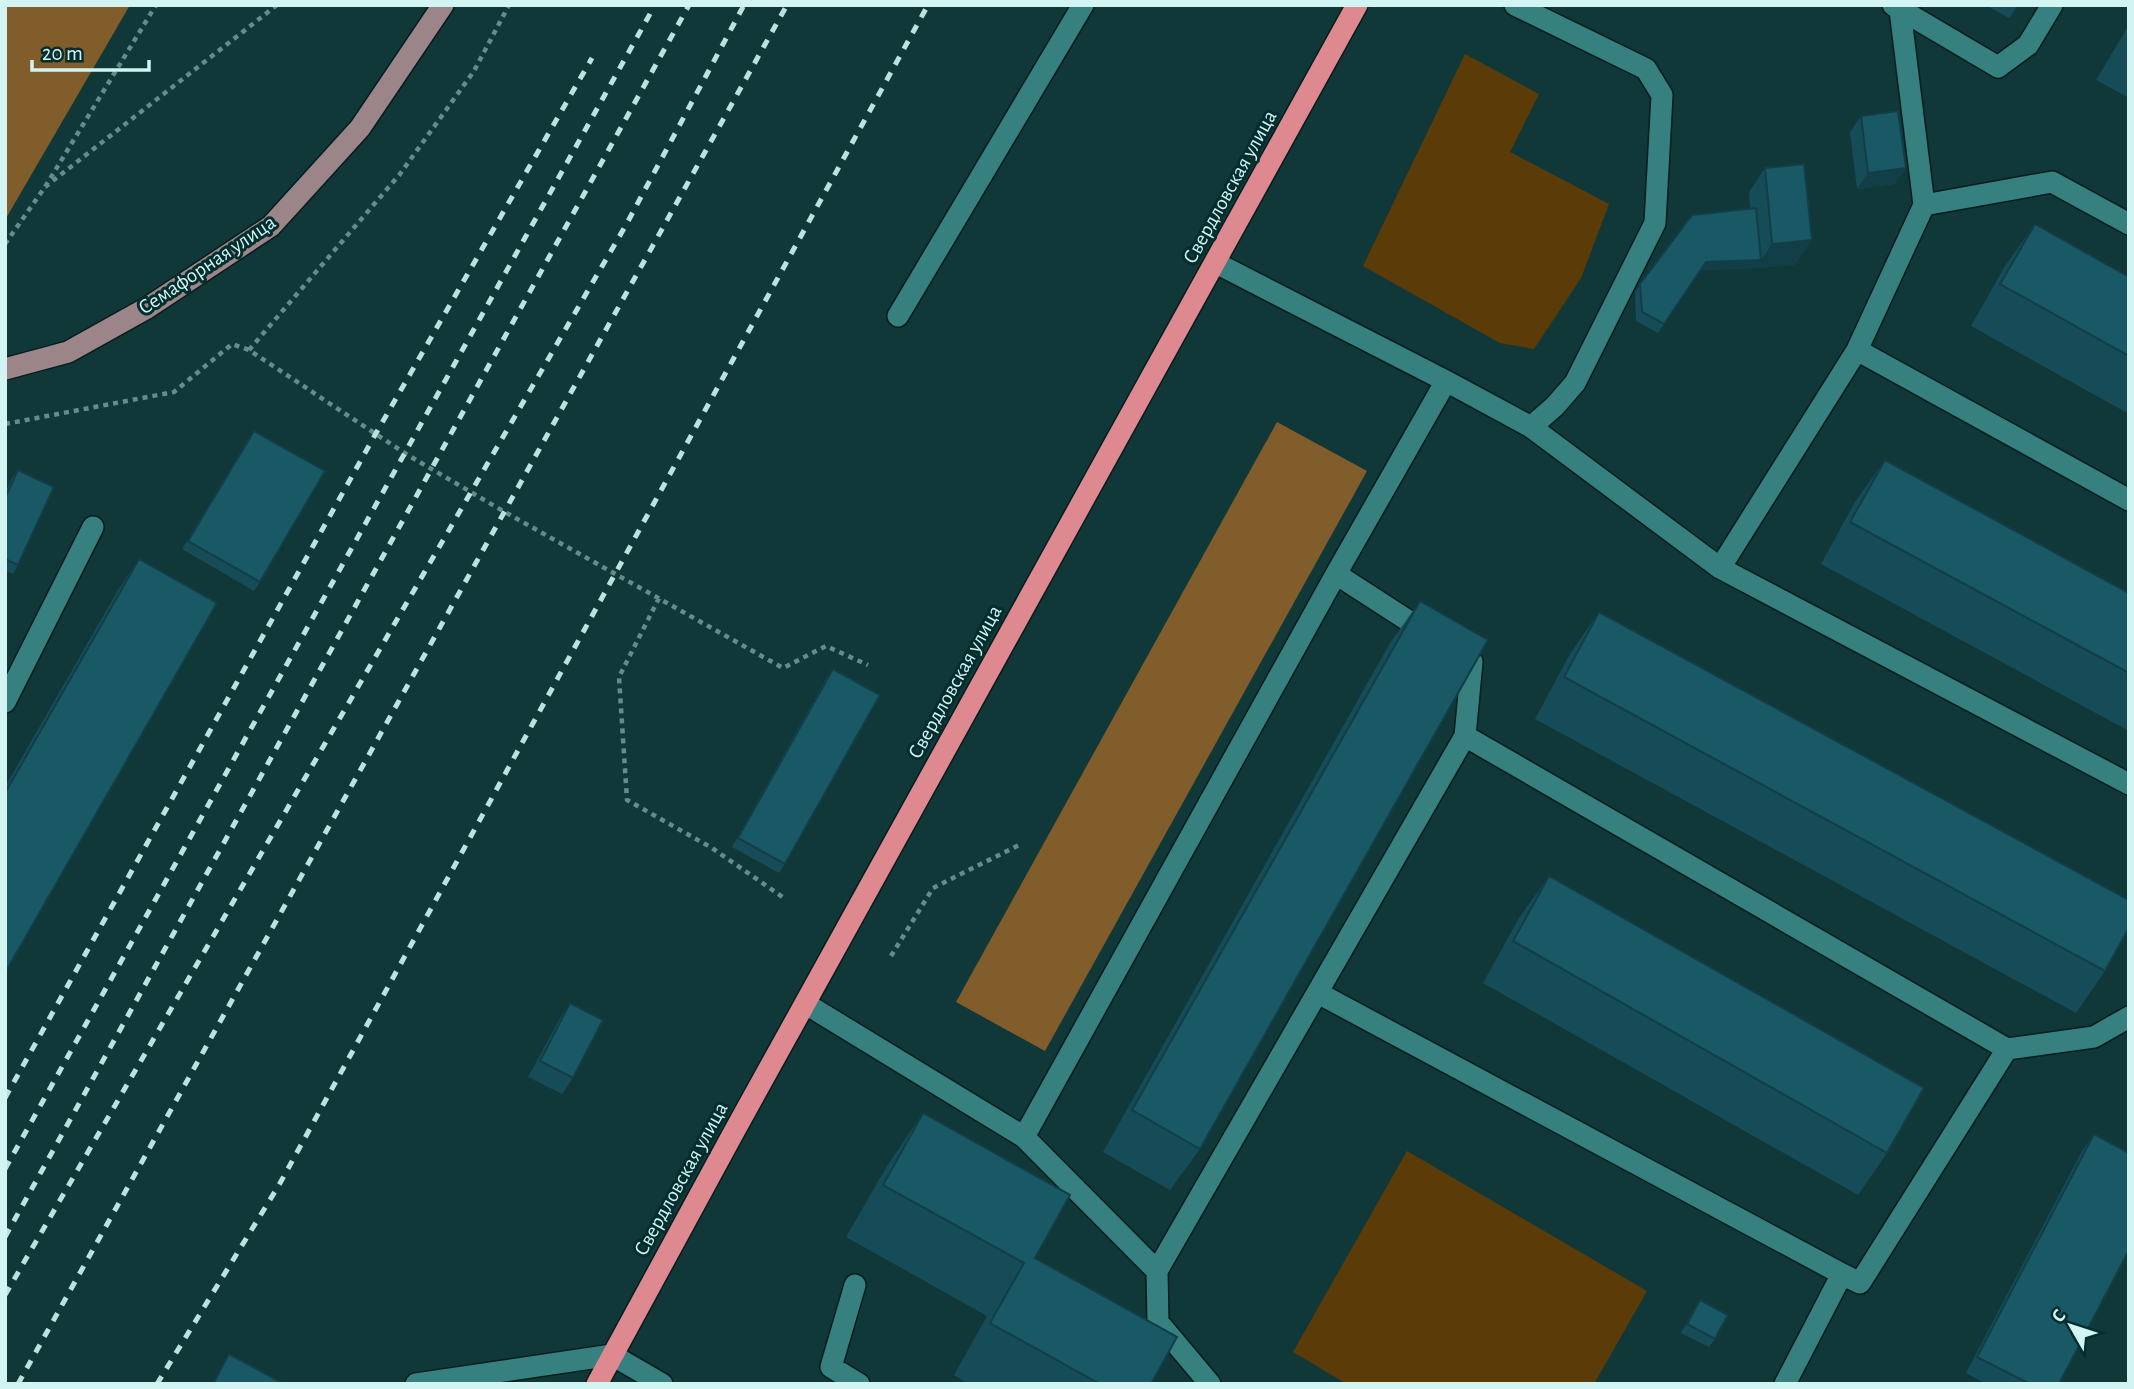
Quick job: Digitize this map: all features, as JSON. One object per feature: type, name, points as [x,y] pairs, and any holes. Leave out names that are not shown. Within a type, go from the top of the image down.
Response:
[{"type":"highway","name":"Свердловская улица","points":[[597,1384],[1357,5]]},
{"type":"main road","name":"Семафорная улица","points":[[5,369],[68,352],[147,308],[271,226],[360,128],[443,5]]},
{"type":"street","points":[[898,316],[1083,5]]},
{"type":"street","points":[[1515,5],[1646,69],[1662,95],[1655,223],[1574,383],[1555,406],[1531,427]]},
{"type":"street","points":[[1896,8],[1998,67],[2028,45],[2052,5]]},
{"type":"street","points":[[1720,568],[1857,350],[1924,205],[1896,8]]},
{"type":"street","points":[[1924,205],[2052,182],[2129,224]]},
{"type":"street","points":[[1216,263],[1531,427],[1720,568],[2129,784]]},
{"type":"street","points":[[1857,350],[2129,500]]},
{"type":"street","points":[[1024,1137],[1446,381]]},
{"type":"street","points":[[5,702],[93,527]]},
{"type":"street","points":[[1210,1384],[1158,1322],[1157,1271],[1465,736],[1472,662],[1336,575]]},
{"type":"street","points":[[1465,736],[2007,1049],[2094,1037],[2129,1017]]},
{"type":"street","points":[[1318,993],[1860,1283],[2007,1049]]},
{"type":"street","points":[[806,1004],[1024,1137],[1157,1271]]},
{"type":"street","points":[[1785,1384],[1842,1274]]},
{"type":"street","points":[[855,1285],[831,1367],[859,1384]]},
{"type":"street","points":[[416,1384],[612,1355],[662,1384]]},
{"type":"path","points":[[5,244],[45,187],[156,5]]},
{"type":"path","points":[[45,187],[277,5]]},
{"type":"path","points":[[249,351],[400,174],[474,71],[509,5]]},
{"type":"path","points":[[5,424],[174,392],[232,344],[249,351],[375,435],[503,511],[783,668],[826,646],[868,665]]},
{"type":"path","points":[[659,598],[619,677],[627,800],[712,848],[784,898]]},
{"type":"path","points":[[891,956],[933,888],[1021,844]]},
{"type":"shaded area","points":[[5,5],[130,5],[5,220]]},
{"type":"shaded area","points":[[1465,54],[1539,94],[1510,152],[1609,204],[1581,278],[1534,349],[1500,343],[1363,266]]},
{"type":"shaded area","points":[[1277,422],[1367,471],[1045,1051],[956,1002]]},
{"type":"shaded area","points":[[1407,1151],[1647,1291],[1594,1384],[1347,1384],[1293,1352]]},
{"type":"building","points":[[1898,111],[1906,168],[1868,173],[1861,116]]},
{"type":"building","points":[[1804,164],[1812,240],[1772,244],[1765,168]]},
{"type":"building","points":[[1756,208],[1761,260],[1706,262],[1664,324],[1642,312],[1640,284],[1692,215]]},
{"type":"building","points":[[2035,224],[2129,277],[2129,356],[2000,284]]},
{"type":"building","points":[[254,431],[325,471],[260,582],[188,541]]},
{"type":"building","points":[[1885,460],[2129,593],[2129,673],[1850,522]]},
{"type":"building","points":[[18,470],[54,487],[18,565],[5,559],[5,498]]},
{"type":"building","points":[[139,559],[217,603],[5,973],[5,793]]},
{"type":"building","points":[[1420,601],[1488,640],[1200,1149],[1132,1110]]},
{"type":"building","points":[[1599,612],[2129,900],[2129,928],[2105,971],[1564,677]]},
{"type":"building","points":[[833,669],[880,695],[785,864],[738,838]]},
{"type":"building","points":[[1549,876],[1924,1088],[1887,1153],[1513,941]]},
{"type":"building","points":[[570,1003],[603,1020],[573,1078],[540,1061]]},
{"type":"building","points":[[923,1113],[1070,1195],[1035,1258],[1177,1337],[1151,1384],[1100,1384],[990,1323],[1024,1263],[883,1185]]},
{"type":"building","points":[[2094,1134],[2129,1153],[2129,1250],[2059,1384],[2030,1384],[1977,1357]]},
{"type":"building","points":[[1700,1300],[1728,1315],[1715,1339],[1687,1324]]},
{"type":"building","points":[[229,1354],[284,1384],[213,1384]]},
{"type":"railway","points":[[5,1169],[655,5]]},
{"type":"railway","points":[[5,1237],[689,5]]},
{"type":"railway","points":[[5,1295],[626,225],[744,5]]},
{"type":"railway","points":[[18,1384],[787,5]]},
{"type":"railway","points":[[157,1384],[279,1185],[928,5]]},
{"type":"railway","points":[[5,1098],[375,435],[592,58]]}]
